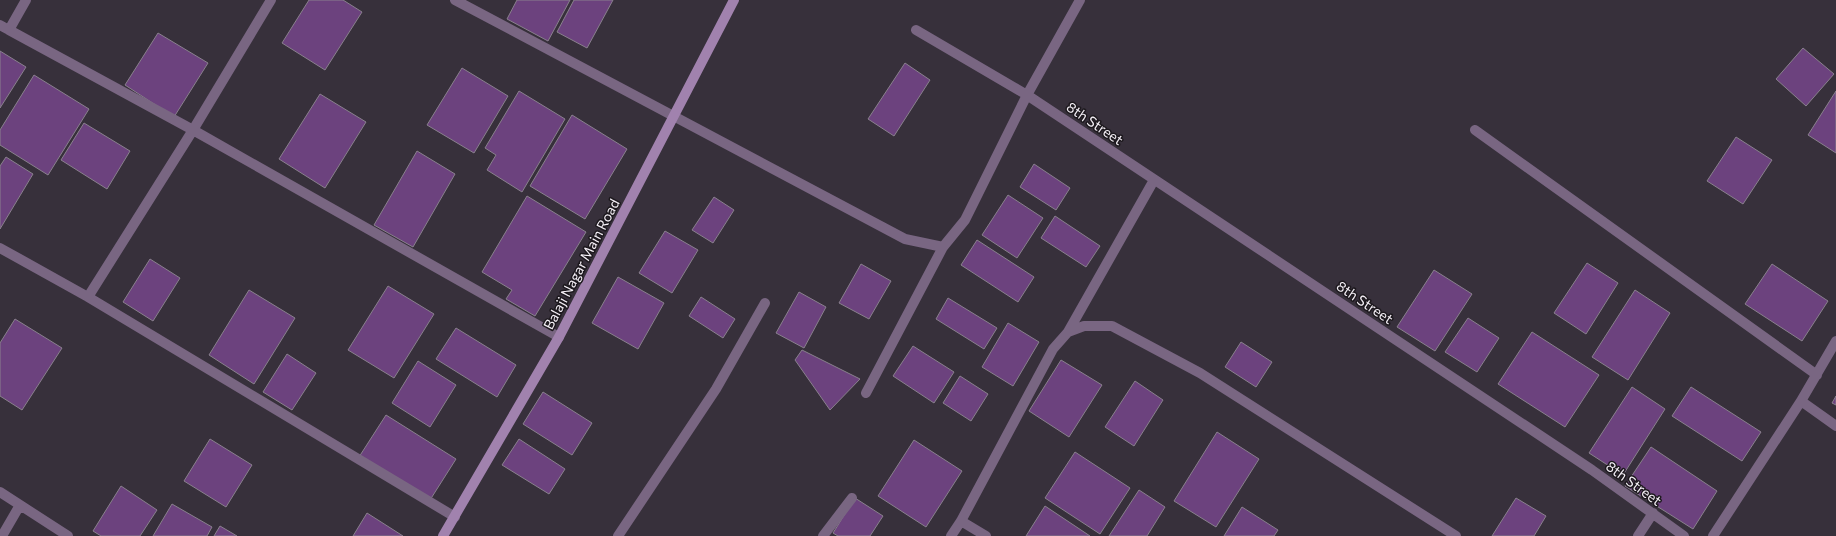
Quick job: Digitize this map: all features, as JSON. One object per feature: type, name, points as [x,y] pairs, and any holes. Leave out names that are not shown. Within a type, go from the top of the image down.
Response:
[{"type":"main road","name":"Balaji Nagar Main Road","points":[[443,536],[559,337],[734,0]]},
{"type":"street","points":[[26,0],[4,27],[193,130],[559,337]]},
{"type":"street","points":[[88,297],[193,130],[271,0]]},
{"type":"street","points":[[455,0],[906,239],[942,247]]},
{"type":"street","points":[[866,393],[942,247],[965,220],[1027,95],[1080,0]]},
{"type":"street","name":"8th Street","points":[[916,30],[1027,95],[1592,470],[1684,536]]},
{"type":"street","points":[[1475,130],[1817,375]]},
{"type":"street","points":[[951,536],[961,521],[1053,350],[1068,332],[1154,180]]},
{"type":"street","points":[[0,248],[88,297],[455,517]]},
{"type":"street","points":[[618,536],[716,389],[765,303]]},
{"type":"street","points":[[1068,332],[1084,326],[1112,326],[1200,373],[1456,536]]},
{"type":"street","points":[[1713,536],[1801,401],[1836,341]]},
{"type":"street","points":[[1801,401],[1836,426]]},
{"type":"street","points":[[0,492],[68,536]]},
{"type":"street","points":[[823,536],[852,498]]},
{"type":"street","points":[[2,536],[20,505]]},
{"type":"street","points":[[1638,536],[1653,513]]},
{"type":"street","points":[[961,521],[986,536]]},
{"type":"building","points":[[309,0],[343,0],[362,12],[325,70],[282,43]]},
{"type":"building","points":[[517,0],[570,0],[548,41],[507,19]]},
{"type":"building","points":[[574,0],[613,0],[587,48],[557,32]]},
{"type":"building","points":[[158,33],[208,63],[174,117],[125,85]]},
{"type":"building","points":[[1803,48],[1834,74],[1806,106],[1776,79]]},
{"type":"building","points":[[0,51],[26,67],[0,108]]},
{"type":"building","points":[[905,63],[930,80],[894,136],[868,119]]},
{"type":"building","points":[[462,68],[508,96],[474,153],[427,125]]},
{"type":"building","points":[[34,75],[89,109],[48,175],[0,145],[0,130]]},
{"type":"building","points":[[519,91],[565,119],[522,192],[487,170],[496,155],[485,148]]},
{"type":"building","points":[[1836,91],[1836,153],[1808,135]]},
{"type":"building","points":[[320,94],[366,122],[325,188],[279,159]]},
{"type":"building","points":[[572,115],[627,149],[585,219],[530,186]]},
{"type":"building","points":[[84,123],[130,151],[107,189],[61,160]]},
{"type":"building","points":[[1736,137],[1772,160],[1743,204],[1707,181]]},
{"type":"building","points":[[417,151],[455,174],[413,247],[374,225]]},
{"type":"building","points":[[6,157],[33,174],[0,229],[0,166]]},
{"type":"building","points":[[1034,164],[1070,188],[1056,210],[1020,187]]},
{"type":"building","points":[[1008,195],[1043,218],[1017,258],[982,235]]},
{"type":"building","points":[[527,196],[586,232],[535,316],[506,299],[512,290],[482,272]]},
{"type":"building","points":[[714,197],[734,210],[713,243],[692,230]]},
{"type":"building","points":[[1055,216],[1100,246],[1086,267],[1041,238]]},
{"type":"building","points":[[665,231],[698,250],[672,293],[639,273]]},
{"type":"building","points":[[977,240],[1034,277],[1018,302],[961,265]]},
{"type":"building","points":[[150,259],[180,278],[153,321],[123,302]]},
{"type":"building","points":[[1587,263],[1618,283],[1586,334],[1554,313]]},
{"type":"building","points":[[861,264],[891,281],[869,319],[839,303]]},
{"type":"building","points":[[1772,264],[1828,301],[1802,341],[1745,304]]},
{"type":"building","points":[[1434,270],[1472,294],[1435,351],[1397,327]]},
{"type":"building","points":[[618,277],[664,303],[638,349],[592,323]]},
{"type":"building","points":[[388,286],[434,314],[394,378],[348,350]]},
{"type":"building","points":[[249,290],[295,318],[254,384],[209,355]]},
{"type":"building","points":[[1635,290],[1670,313],[1628,380],[1592,357]]},
{"type":"building","points":[[799,292],[826,307],[804,348],[776,333]]},
{"type":"building","points":[[701,297],[735,319],[723,338],[689,316]]},
{"type":"building","points":[[948,298],[997,328],[984,349],[936,319]]},
{"type":"building","points":[[1468,318],[1499,338],[1477,372],[1445,352]]},
{"type":"building","points":[[15,319],[62,348],[22,410],[0,396],[0,343]]},
{"type":"building","points":[[1008,323],[1039,342],[1013,386],[982,367]]},
{"type":"building","points":[[456,328],[516,365],[497,397],[436,359]]},
{"type":"building","points":[[1532,332],[1599,375],[1565,427],[1498,384]]},
{"type":"building","points":[[1241,342],[1272,362],[1256,387],[1225,367]]},
{"type":"building","points":[[913,346],[954,372],[934,403],[893,376]]},
{"type":"building","points":[[802,350],[860,379],[830,410],[795,360]]},
{"type":"building","points":[[287,354],[316,373],[292,410],[263,392]]},
{"type":"building","points":[[1061,360],[1102,385],[1069,437],[1029,411]]},
{"type":"building","points":[[418,361],[456,385],[430,427],[392,403]]},
{"type":"building","points":[[960,376],[988,394],[971,421],[943,403]]},
{"type":"building","points":[[1135,381],[1163,400],[1134,446],[1105,427]]},
{"type":"building","points":[[1632,387],[1665,409],[1623,475],[1589,453]]},
{"type":"building","points":[[1691,387],[1761,432],[1742,461],[1672,416]]},
{"type":"building","points":[[543,392],[592,423],[572,455],[523,424]]},
{"type":"building","points":[[1836,396],[1836,405],[1832,403]]},
{"type":"building","points":[[386,415],[456,459],[430,500],[359,457]]},
{"type":"building","points":[[1217,432],[1259,459],[1216,527],[1174,501]]},
{"type":"building","points":[[210,439],[252,465],[226,507],[184,481]]},
{"type":"building","points":[[519,439],[565,469],[549,494],[502,465]]},
{"type":"building","points":[[914,440],[962,471],[926,527],[878,496]]},
{"type":"building","points":[[1651,447],[1717,491],[1693,529],[1625,486]]},
{"type":"building","points":[[1075,452],[1130,488],[1100,534],[1045,498]]},
{"type":"building","points":[[121,486],[157,510],[140,536],[101,536],[93,531]]},
{"type":"building","points":[[1139,490],[1165,507],[1147,536],[1109,536]]},
{"type":"building","points":[[855,498],[883,516],[870,536],[838,536],[833,533]]},
{"type":"building","points":[[1516,498],[1546,516],[1534,536],[1492,536]]},
{"type":"building","points":[[172,504],[212,527],[207,536],[153,536]]},
{"type":"building","points":[[1045,506],[1090,536],[1026,536]]},
{"type":"building","points":[[1242,507],[1278,530],[1274,536],[1224,536]]},
{"type":"building","points":[[367,513],[403,536],[353,536]]},
{"type":"building","points":[[220,526],[237,536],[214,536]]}]
